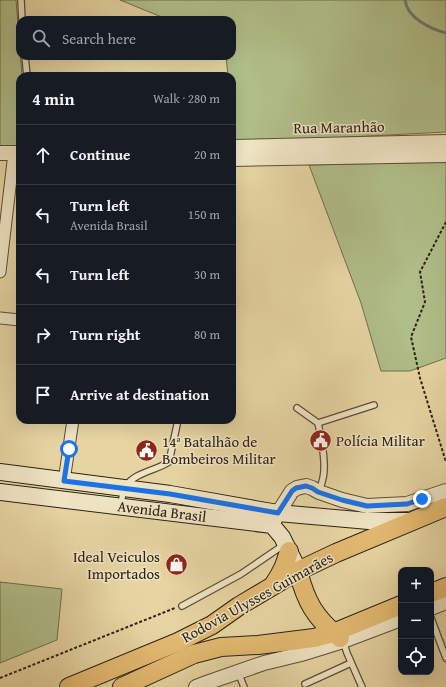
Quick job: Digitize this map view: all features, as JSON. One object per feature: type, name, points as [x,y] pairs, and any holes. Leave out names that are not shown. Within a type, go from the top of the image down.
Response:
[{"type":"highway","name":"Rodovia Ulysses Guimarães","points":[[69,687],[178,642],[212,625],[238,606],[298,571],[336,553],[446,507]]},
{"type":"highway","points":[[273,585],[285,564],[287,547]]},
{"type":"highway","points":[[298,571],[310,605],[320,620],[338,637]]},
{"type":"highway","points":[[434,592],[446,587]]},
{"type":"highway","name":"Rodovia Ulysses Guimarães","points":[[122,687],[194,654],[221,647],[338,637],[398,607]]},
{"type":"main road","name":"Avenida Brasil","points":[[0,472],[170,494],[275,519]]},
{"type":"main road","name":"Avenida Brasil","points":[[0,492],[121,506],[275,519],[414,521]]},
{"type":"main road","points":[[275,519],[278,531],[298,571]]},
{"type":"street","name":"Rua Maranhão","points":[[236,159],[364,150],[446,142]]},
{"type":"street","name":"Rua Maranhão","points":[[236,147],[364,150],[446,155]]},
{"type":"street","points":[[0,153],[16,153]]},
{"type":"street","points":[[0,272],[16,160]]},
{"type":"street","points":[[0,318],[16,320]]},
{"type":"street","points":[[64,481],[72,424]]},
{"type":"street","points":[[275,519],[292,491],[296,488],[306,486],[318,492],[342,500],[367,506],[407,504],[446,491]]},
{"type":"street","points":[[434,607],[446,602]]},
{"type":"street","points":[[196,687],[264,663],[301,654],[338,637],[398,620]]},
{"type":"lane","points":[[21,0],[22,16]]},
{"type":"lane","points":[[25,60],[27,72]]},
{"type":"lane","points":[[318,423],[374,405]]},
{"type":"lane","points":[[297,408],[318,423],[324,456],[323,479],[318,492]]},
{"type":"lane","points":[[121,506],[124,488],[133,479],[169,462],[177,424]]},
{"type":"lane","points":[[182,606],[287,547]]},
{"type":"lane","points":[[434,626],[445,654]]},
{"type":"lane","points":[[338,637],[362,687]]},
{"type":"lane","points":[[305,684],[351,663]]},
{"type":"lane","points":[[238,672],[244,687]]},
{"type":"path","points":[[446,222],[420,272],[425,302],[411,337],[420,378],[446,462]]},
{"type":"path","points":[[0,678],[182,606]]},
{"type":"green space","points":[[0,0],[16,0],[17,16],[16,16],[16,60],[21,60],[22,72],[16,72],[16,150],[0,150]]},
{"type":"green space","points":[[120,0],[446,0],[446,132],[236,143],[236,72],[228,72],[226,60],[236,60],[236,16],[159,16]]},
{"type":"green space","points":[[446,162],[446,358],[410,371],[381,371],[361,303],[309,165]]},
{"type":"green space","points":[[0,582],[62,589],[57,640],[0,663]]},
{"type":"waterway","points":[[405,0],[410,12],[421,22],[427,26],[446,33]]},
{"type":"place","name":"Polícia Militar","points":[[320,440]]},
{"type":"place","name":"14ª Batalhão de Bombeiros Militar","points":[[147,450]]},
{"type":"place","name":"Ideal Veiculos Importados","points":[[176,565]]},
{"type":"route","points":[[69,449],[64,481],[170,494],[278,513],[292,491],[296,488],[306,486],[318,492],[342,500],[367,506],[407,504],[422,499]]}]
